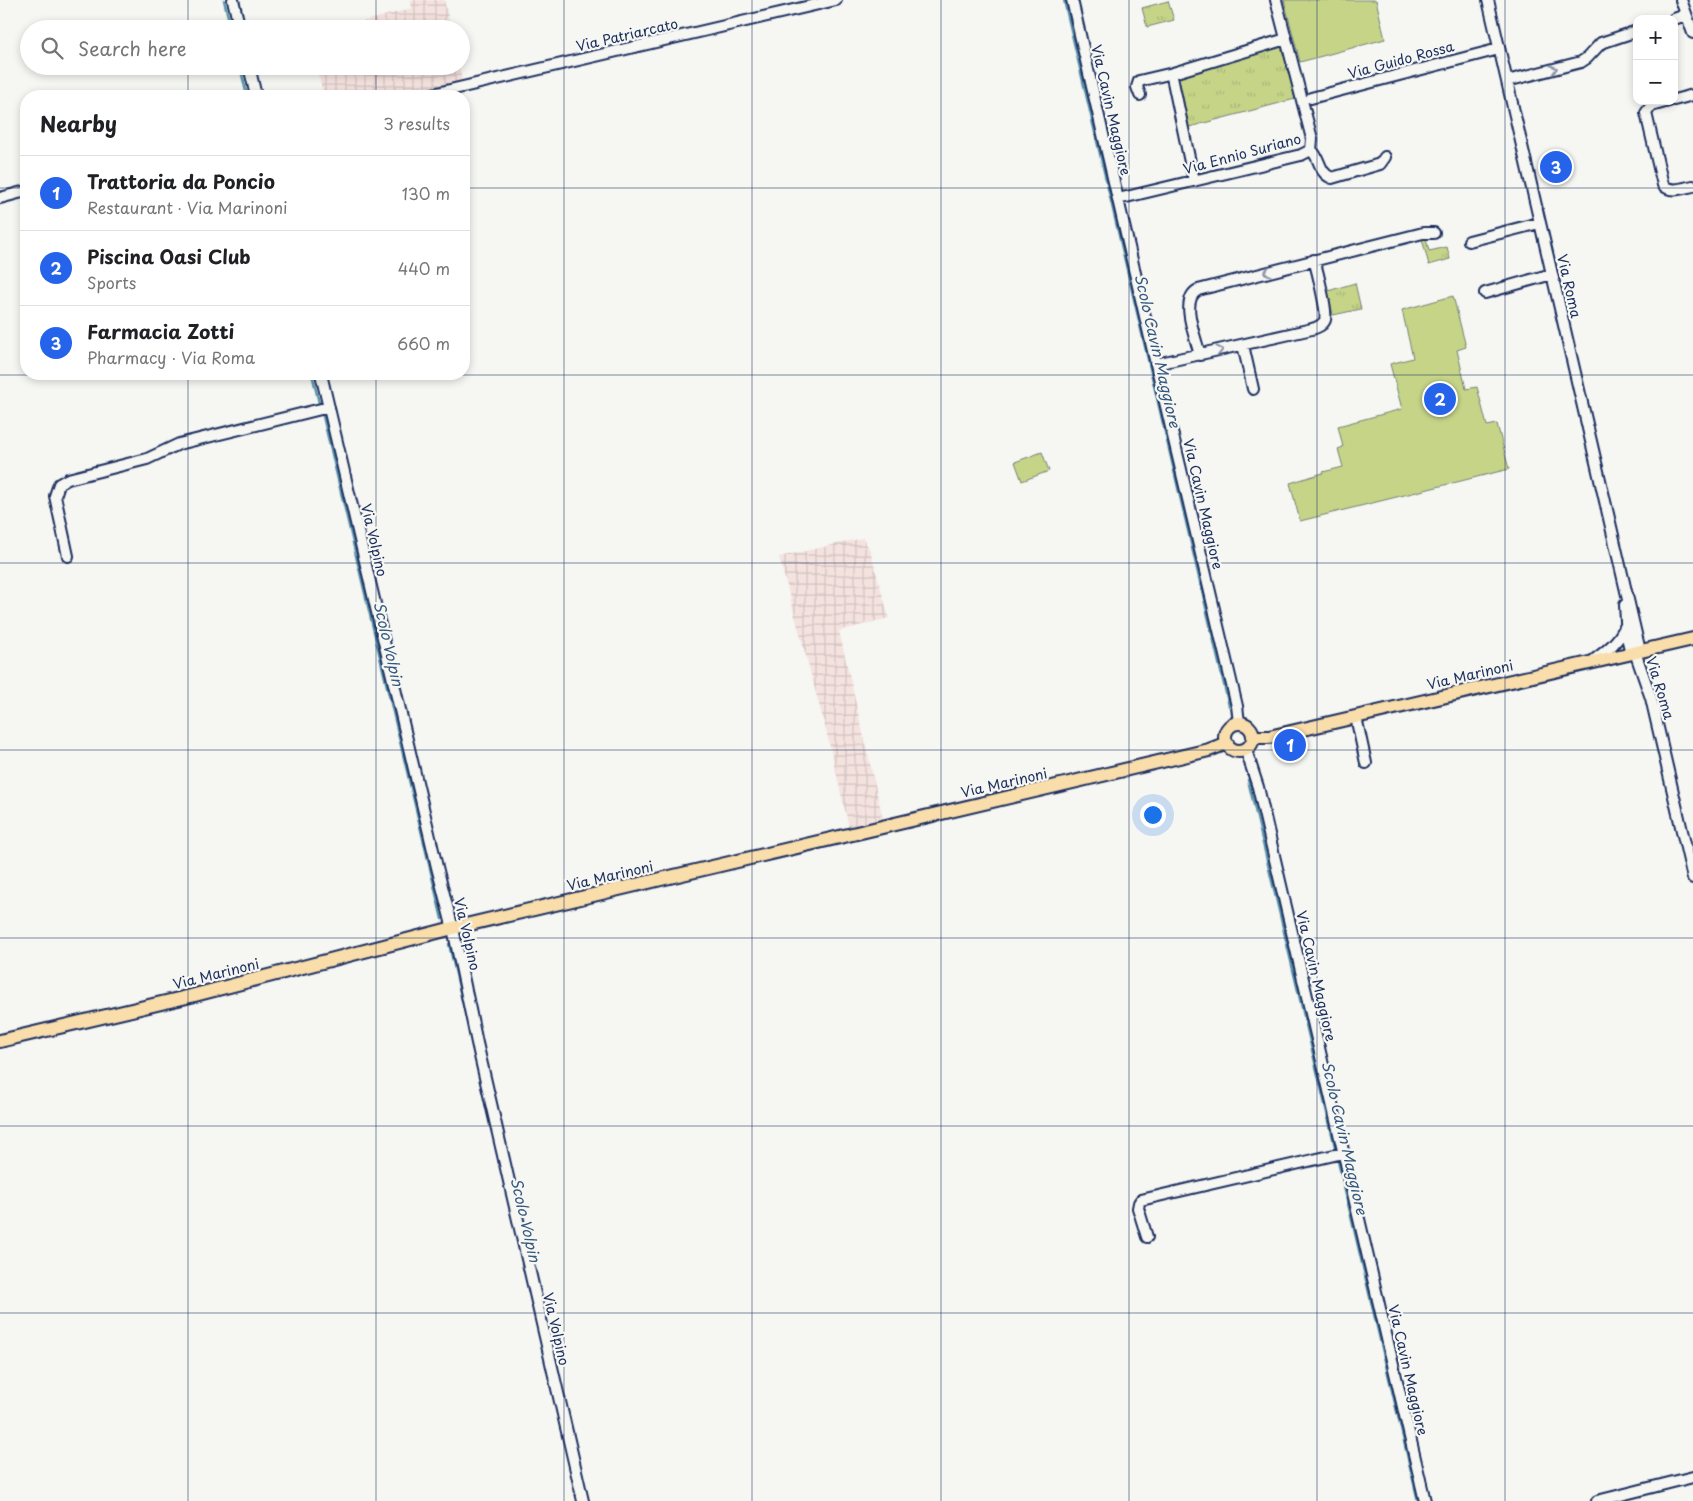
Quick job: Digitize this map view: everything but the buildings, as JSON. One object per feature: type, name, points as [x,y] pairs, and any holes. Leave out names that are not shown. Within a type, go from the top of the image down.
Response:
[{"type":"main road","name":"Via Marinoni","points":[[1254,737],[1269,737],[1693,639]]},
{"type":"main road","points":[[1239,722],[1248,725],[1254,737],[1246,750],[1235,750],[1227,744],[1225,736],[1227,729],[1232,724],[1239,722]]},
{"type":"main road","name":"Via Marinoni","points":[[0,1040],[191,996],[453,928],[1209,750],[1227,744]]},
{"type":"street","points":[[233,0],[238,20]]},
{"type":"street","name":"Via Patriarcato","points":[[450,90],[836,0]]},
{"type":"street","name":"Via Cavin Maggiore","points":[[1072,0],[1237,706],[1239,722]]},
{"type":"street","name":"Via Ennio Suriano","points":[[1118,199],[1306,154],[1311,150],[1312,139],[1276,0]]},
{"type":"street","name":"Via Roma","points":[[1488,0],[1624,579]]},
{"type":"street","points":[[1681,0],[1693,33]]},
{"type":"street","points":[[1678,18],[1686,15]]},
{"type":"street","points":[[1507,81],[1581,62],[1602,43],[1633,32]]},
{"type":"street","points":[[1140,95],[1137,87],[1139,81],[1286,39]]},
{"type":"street","name":"Via Guido Rossa","points":[[1311,98],[1499,49]]},
{"type":"street","points":[[1172,72],[1194,181]]},
{"type":"street","points":[[251,75],[255,90]]},
{"type":"street","points":[[1678,99],[1693,95]]},
{"type":"street","points":[[1655,105],[1651,106],[1646,113],[1663,185],[1673,190],[1693,186]]},
{"type":"street","points":[[1311,150],[1316,155],[1323,172],[1332,178],[1380,164],[1385,157]]},
{"type":"street","points":[[0,198],[20,193]]},
{"type":"street","points":[[1469,241],[1539,223]]},
{"type":"street","points":[[1200,355],[1189,309],[1189,299],[1194,292],[1203,288],[1427,232],[1434,233]]},
{"type":"street","points":[[1156,364],[1312,329],[1322,325],[1325,322],[1326,312],[1314,260]]},
{"type":"street","points":[[1485,293],[1552,274]]},
{"type":"street","points":[[1243,345],[1253,389]]},
{"type":"street","name":"Via Volpino","points":[[322,380],[324,408],[453,928],[490,1099],[583,1501]]},
{"type":"street","points":[[68,556],[55,496],[59,484],[68,479],[147,459],[179,444],[324,408]]},
{"type":"street","points":[[1624,579],[1627,636],[1636,652]]},
{"type":"street","points":[[1624,579],[1629,597],[1636,652]]},
{"type":"street","points":[[1593,661],[1614,645],[1621,636],[1626,624]]},
{"type":"street","name":"Via Roma","points":[[1636,652],[1651,698],[1693,878]]},
{"type":"street","points":[[1356,717],[1366,763]]},
{"type":"street","name":"Via Cavin Maggiore","points":[[1246,750],[1256,779],[1337,1154],[1425,1501]]},
{"type":"street","points":[[1147,1237],[1138,1208],[1141,1200],[1337,1154]]},
{"type":"street","points":[[1597,1501],[1693,1477]]},
{"type":"shaded area","points":[[410,0],[444,0],[449,20],[370,20],[412,8]]},
{"type":"shaded area","points":[[318,75],[461,75],[462,81],[418,90],[322,90]]},
{"type":"shaded area","points":[[863,538],[870,550],[889,618],[839,631],[883,819],[849,827],[826,730],[779,557]]},
{"type":"green space","points":[[1284,0],[1376,0],[1385,39],[1300,62]]},
{"type":"green space","points":[[1168,1],[1174,20],[1147,27],[1142,8]]},
{"type":"green space","points":[[1280,46],[1283,50],[1295,99],[1189,127],[1178,75]]},
{"type":"green space","points":[[1422,239],[1426,239],[1429,251],[1447,247],[1450,259],[1429,265]]},
{"type":"green space","points":[[1355,283],[1361,309],[1333,315],[1328,291]]},
{"type":"green space","points":[[1453,296],[1466,347],[1457,350],[1466,389],[1477,387],[1487,426],[1497,424],[1509,469],[1300,521],[1290,483],[1343,467],[1338,449],[1343,447],[1338,426],[1402,409],[1390,364],[1413,358],[1402,310]]},
{"type":"green space","points":[[1042,452],[1049,471],[1022,481],[1015,462]]},
{"type":"waterway","name":"Scolo Volpin","points":[[224,0],[229,20]]},
{"type":"waterway","name":"Scolo Cavin Maggiore","points":[[1064,0],[1229,706]]},
{"type":"waterway","name":"Scolo Volpin","points":[[242,75],[246,90]]},
{"type":"waterway","name":"Scolo Volpin","points":[[313,380],[320,407]]},
{"type":"waterway","name":"Scolo Volpin","points":[[322,412],[442,919]]},
{"type":"waterway","name":"Scolo Cavin Maggiore","points":[[1248,780],[1336,1151]]},
{"type":"waterway","name":"Scolo Volpin","points":[[449,944],[474,1052]]},
{"type":"waterway","name":"Scolo Cavin Maggiore","points":[[1337,1157],[1418,1501]]},
{"type":"place","name":"Farmacia Zotti","points":[[1556,167]]},
{"type":"place","name":"Piscina Oasi Club","points":[[1440,399]]},
{"type":"place","name":"Trattoria da Poncio","points":[[1290,745]]}]
